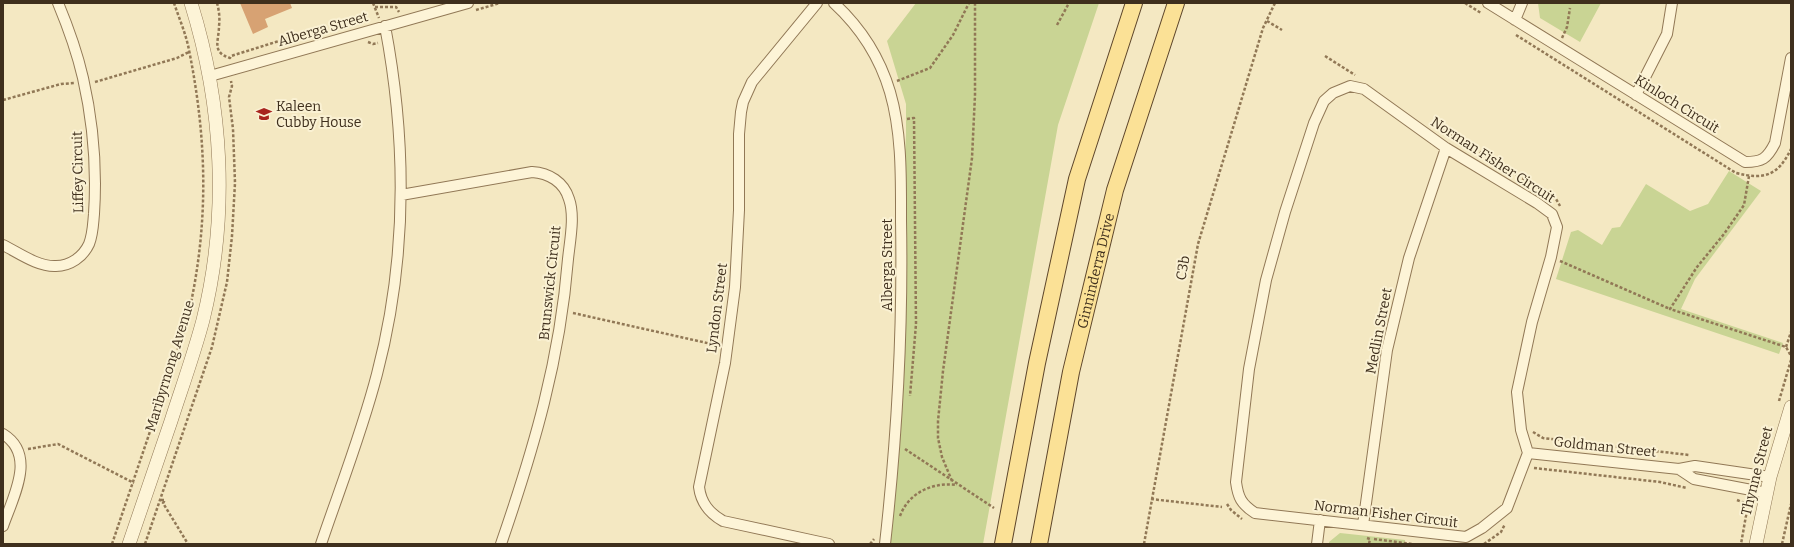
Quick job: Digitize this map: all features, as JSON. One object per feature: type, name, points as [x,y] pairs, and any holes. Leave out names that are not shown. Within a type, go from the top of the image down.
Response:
[{"type":"main road","points":[[1003,544],[1037,363],[1077,179],[1134,3]]},
{"type":"main road","name":"Ginninderra Drive","points":[[1039,544],[1071,372],[1116,190],[1176,3]]},
{"type":"street","name":"Liffey Circuit","points":[[3,245],[37,262],[55,266],[72,262],[82,254],[89,244],[92,232],[95,174],[92,129],[84,83],[76,53],[58,3]]},
{"type":"street","name":"Maribyrnong Avenue","points":[[129,544],[196,346],[213,266],[219,212],[219,157],[216,116],[210,76],[191,3]]},
{"type":"street","name":"Lyndon Street","points":[[817,3],[752,82],[740,112],[738,248],[727,347],[718,400],[699,481],[700,493],[705,505],[713,514],[723,520],[829,544]]},
{"type":"street","name":"Alberga Street","points":[[834,3],[852,22],[869,45],[877,60],[888,85],[897,124],[901,208],[901,319],[896,438],[885,544]]},
{"type":"street","name":"Kinloch Circuit","points":[[1488,3],[1744,162]]},
{"type":"street","points":[[1515,20],[1522,3]]},
{"type":"street","points":[[1636,95],[1667,34],[1672,3]]},
{"type":"street","name":"Alberga Street","points":[[210,76],[384,21],[469,7]]},
{"type":"street","points":[[321,544],[369,402],[384,344],[398,255],[401,195],[399,127],[384,21]]},
{"type":"street","points":[[1744,162],[1759,162],[1769,155],[1775,143],[1791,58]]},
{"type":"street","name":"Norman Fisher Circuit","points":[[1350,86],[1364,89],[1446,148],[1537,202],[1552,214],[1557,227],[1551,257],[1532,322],[1517,392],[1521,430],[1528,453],[1507,508],[1482,528],[1466,537],[1255,513],[1244,506],[1238,497],[1236,482],[1249,369],[1266,280],[1285,212],[1312,130],[1324,101],[1333,92],[1350,86]]},
{"type":"street","name":"Medlin Street","points":[[1363,525],[1386,350],[1409,258],[1446,148]]},
{"type":"street","name":"Brunswick Circuit","points":[[401,195],[526,173],[544,174],[555,179],[567,193],[571,212],[562,311],[556,351],[532,453],[501,544]]},
{"type":"street","name":"Thynne Street","points":[[1756,544],[1770,478],[1791,407]]},
{"type":"street","points":[[3,434],[14,444],[21,461],[21,473],[3,526]]},
{"type":"street","name":"Goldman Street","points":[[1528,453],[1679,469],[1695,466],[1770,478]]},
{"type":"street","name":"Goldman Street","points":[[1679,469],[1694,479],[1767,492]]},
{"type":"street","points":[[1317,544],[1320,520]]},
{"type":"path","points":[[112,544],[186,325],[200,252],[204,201],[204,156],[198,100],[189,51],[174,3]]},
{"type":"path","points":[[217,3],[220,26],[217,42],[220,54],[230,58],[231,56],[314,30],[318,34],[322,34]]},
{"type":"path","points":[[373,3],[384,21]]},
{"type":"path","points":[[469,7],[500,3]]},
{"type":"path","points":[[888,85],[930,68],[953,35],[969,3]]},
{"type":"path","points":[[952,481],[942,458],[938,438],[938,421],[943,371],[972,158],[975,95],[975,3]]},
{"type":"path","points":[[1057,25],[1069,3]]},
{"type":"path","name":"C3b","points":[[1144,544],[1198,244],[1267,20],[1275,3]]},
{"type":"path","points":[[1465,3],[1484,15]]},
{"type":"path","points":[[1557,46],[1567,27],[1570,8]]},
{"type":"path","points":[[393,15],[400,13]]},
{"type":"path","points":[[1267,20],[1282,30]]},
{"type":"path","points":[[372,21],[384,21]]},
{"type":"path","points":[[1511,32],[1736,173],[1749,176],[1772,174],[1784,162],[1791,149]]},
{"type":"path","points":[[3,100],[61,84],[91,83],[177,58],[189,51],[217,42]]},
{"type":"path","points":[[361,42],[373,44],[388,42]]},
{"type":"path","points":[[1325,56],[1359,78]]},
{"type":"path","points":[[145,544],[212,347],[227,282],[232,236],[235,182],[233,129],[229,98],[232,86],[230,81],[234,79]]},
{"type":"path","points":[[1427,119],[1556,199],[1561,208]]},
{"type":"path","points":[[1670,309],[1697,266],[1724,234],[1744,205],[1749,176],[1744,162]]},
{"type":"path","points":[[1558,266],[1563,253]]},
{"type":"path","points":[[1560,261],[1670,309],[1786,347],[1791,356]]},
{"type":"path","points":[[562,311],[727,347]]},
{"type":"path","points":[[1786,347],[1791,332]]},
{"type":"path","points":[[1532,429],[1537,435],[1543,438],[1692,455]]},
{"type":"path","points":[[896,438],[905,450],[994,508]]},
{"type":"path","points":[[18,452],[37,446],[58,444],[133,482],[155,500],[164,500],[163,503],[188,544]]},
{"type":"path","points":[[1532,468],[1660,482],[1693,490]]},
{"type":"path","points":[[898,522],[905,506],[917,494],[932,486],[949,484],[958,485]]},
{"type":"path","points":[[1731,498],[1744,503],[1747,510],[1741,544]]},
{"type":"path","points":[[1151,499],[1222,507]]},
{"type":"path","points":[[1782,544],[1791,504]]},
{"type":"path","points":[[1484,544],[1501,532],[1508,518]]},
{"type":"path","points":[[870,544],[876,535]]},
{"type":"path","points":[[1370,539],[1412,544]]},
{"type":"green space","points":[[916,3],[1099,3],[1058,125],[983,544],[886,544],[906,135],[906,104],[887,41]]},
{"type":"green space","points":[[1538,3],[1601,3],[1580,42],[1540,18]]},
{"type":"green space","points":[[1729,171],[1761,191],[1695,279],[1681,309],[1783,343],[1779,354],[1556,279],[1571,232],[1578,230],[1602,245],[1612,228],[1620,227],[1646,184],[1690,211],[1708,204]]},
{"type":"green space","points":[[1340,533],[1405,540],[1405,544],[1329,544],[1329,542]]},
{"type":"building","points":[[240,3],[290,3],[292,8],[265,19],[268,27],[253,34]]},
{"type":"place","name":"Kaleen Cubby House","points":[[264,114]]}]
